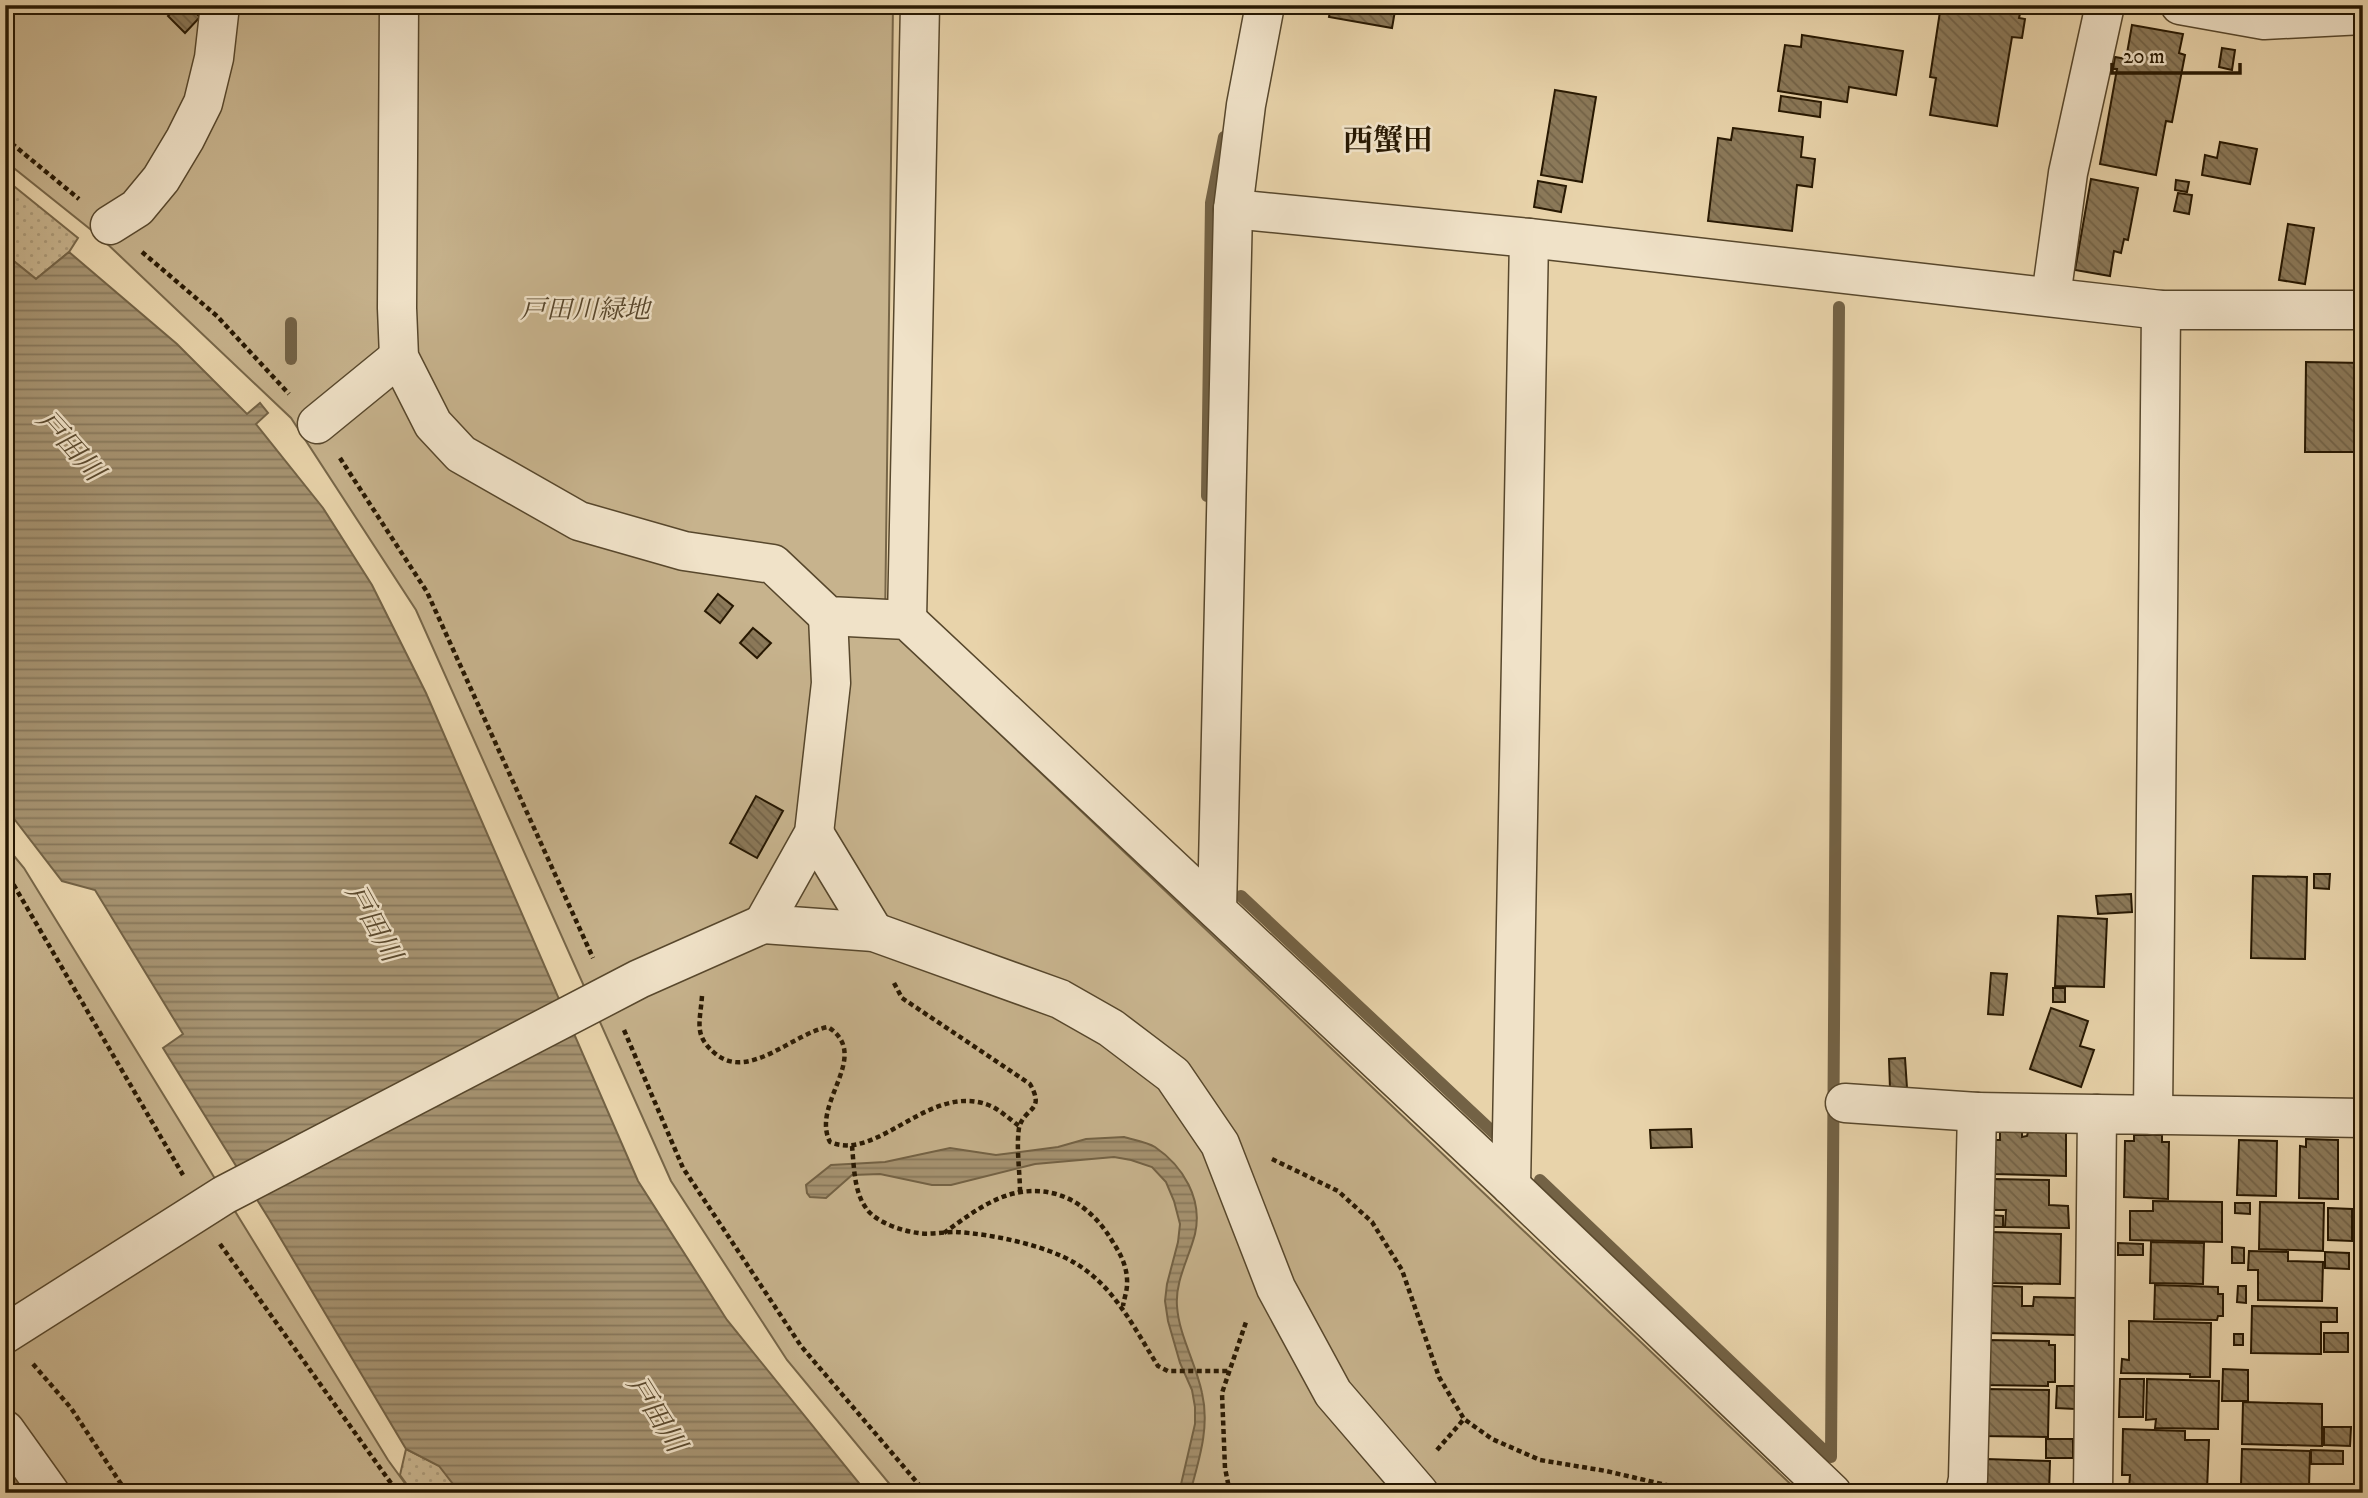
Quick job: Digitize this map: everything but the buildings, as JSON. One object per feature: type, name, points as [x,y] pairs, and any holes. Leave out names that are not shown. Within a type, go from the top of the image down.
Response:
[{"type":"street","points":[[110,225],[137,208],[161,179],[203,103],[214,58],[220,5]]},
{"type":"street","points":[[399,5],[399,356],[433,424],[461,454],[579,521],[684,551],[774,564],[828,615],[907,620],[1511,1186],[1832,1493]]},
{"type":"street","points":[[907,620],[919,5]]},
{"type":"street","points":[[1217,911],[1234,209],[1246,105],[1265,5]]},
{"type":"street","points":[[2051,297],[2068,173],[2105,5]]},
{"type":"street","points":[[2180,5],[2264,20],[2363,15]]},
{"type":"street","points":[[1234,209],[1529,239],[2161,310],[2363,310]]},
{"type":"street","points":[[1511,1186],[1529,239]]},
{"type":"street","points":[[2153,1115],[2161,310]]},
{"type":"street","points":[[317,424],[399,356]]},
{"type":"street","points":[[763,924],[814,833],[831,683],[828,615]]},
{"type":"street","points":[[814,833],[883,935]]},
{"type":"street","points":[[6,1334],[213,1202],[594,1002],[705,950],[763,924],[883,935],[1060,999],[1111,1028],[1173,1075],[1220,1144],[1276,1288],[1333,1393],[1419,1493]]},
{"type":"street","points":[[1844,1103],[1977,1112],[2363,1118]]},
{"type":"street","points":[[1965,1493],[1968,1479],[1977,1112]]},
{"type":"street","points":[[2093,1493],[2097,1114]]},
{"type":"street","points":[[5,1430],[50,1493]]},
{"type":"path","points":[[5,138],[217,316],[317,424],[427,592],[594,1002],[683,1168],[801,1346],[926,1493]]},
{"type":"path","points":[[5,870],[213,1202],[226,1255],[398,1493]]},
{"type":"path","points":[[883,935],[893,983],[902,998],[1018,1074],[1030,1084],[1037,1095],[1036,1106],[1020,1126],[1020,1192]]},
{"type":"path","points":[[705,950],[699,1035],[706,1046],[723,1059],[738,1063],[758,1059],[814,1029],[828,1027],[837,1033],[843,1042],[846,1058],[825,1116],[825,1132],[830,1142],[841,1147],[871,1140],[930,1108],[950,1103],[974,1102],[993,1107],[1020,1126]]},
{"type":"path","points":[[1220,1144],[1252,1149],[1338,1191],[1372,1222],[1402,1270],[1439,1377],[1464,1419],[1492,1438],[1540,1460],[1606,1471],[1679,1488],[1688,1493]]},
{"type":"path","points":[[852,1146],[859,1196],[867,1211],[887,1224],[917,1233],[1001,1239],[1043,1250],[1074,1262],[1105,1286],[1123,1307],[1158,1366],[1168,1371],[1229,1371]]},
{"type":"path","points":[[944,1233],[998,1199],[1020,1192],[1043,1191],[1063,1195],[1082,1206],[1103,1224],[1123,1258],[1128,1284],[1123,1307]]},
{"type":"path","points":[[1230,1493],[1225,1468],[1222,1393],[1240,1335],[1255,1303],[1276,1288]]},
{"type":"path","points":[[6,1334],[71,1408],[127,1493]]},
{"type":"green space","name":"戸田川緑地","points":[[5,5],[893,5],[885,625],[1800,1493],[897,1493],[787,1360],[671,1181],[416,610],[291,418],[100,237],[5,161]]},
{"type":"green space","points":[[5,179],[78,238],[69,252],[36,279],[5,254]]},
{"type":"green space","points":[[5,845],[24,868],[388,1460],[412,1493],[5,1493]]},
{"type":"green space","points":[[406,1449],[440,1466],[460,1493],[413,1493],[400,1475]]},
{"type":"water","name":"戸田川","points":[[69,252],[177,344],[247,414],[260,403],[268,413],[256,424],[323,508],[372,585],[426,693],[638,1181],[727,1320],[867,1493],[460,1493],[439,1466],[406,1449],[163,1048],[183,1034],[95,890],[62,881],[5,807],[5,254],[36,279]]},
{"type":"water","points":[[1124,1137],[1152,1145],[1165,1155],[1188,1184],[1196,1208],[1195,1234],[1177,1297],[1178,1317],[1199,1382],[1205,1418],[1190,1493],[1179,1493],[1195,1424],[1195,1407],[1192,1390],[1180,1363],[1168,1321],[1165,1301],[1180,1224],[1166,1182],[1152,1167],[1114,1157],[1035,1164],[951,1185],[932,1185],[880,1174],[852,1175],[826,1198],[810,1197],[807,1193],[806,1185],[831,1165],[885,1162],[950,1148],[996,1155],[1058,1147],[1086,1139]]},
{"type":"waterway","points":[[1207,496],[1211,203],[1224,137]]},
{"type":"waterway","points":[[1540,1180],[1831,1457],[1839,307]]},
{"type":"waterway","points":[[291,323],[291,359]]},
{"type":"waterway","points":[[1241,896],[1496,1135]]},
{"type":"district","name":"西蟹田","points":[[1388,141]]}]
